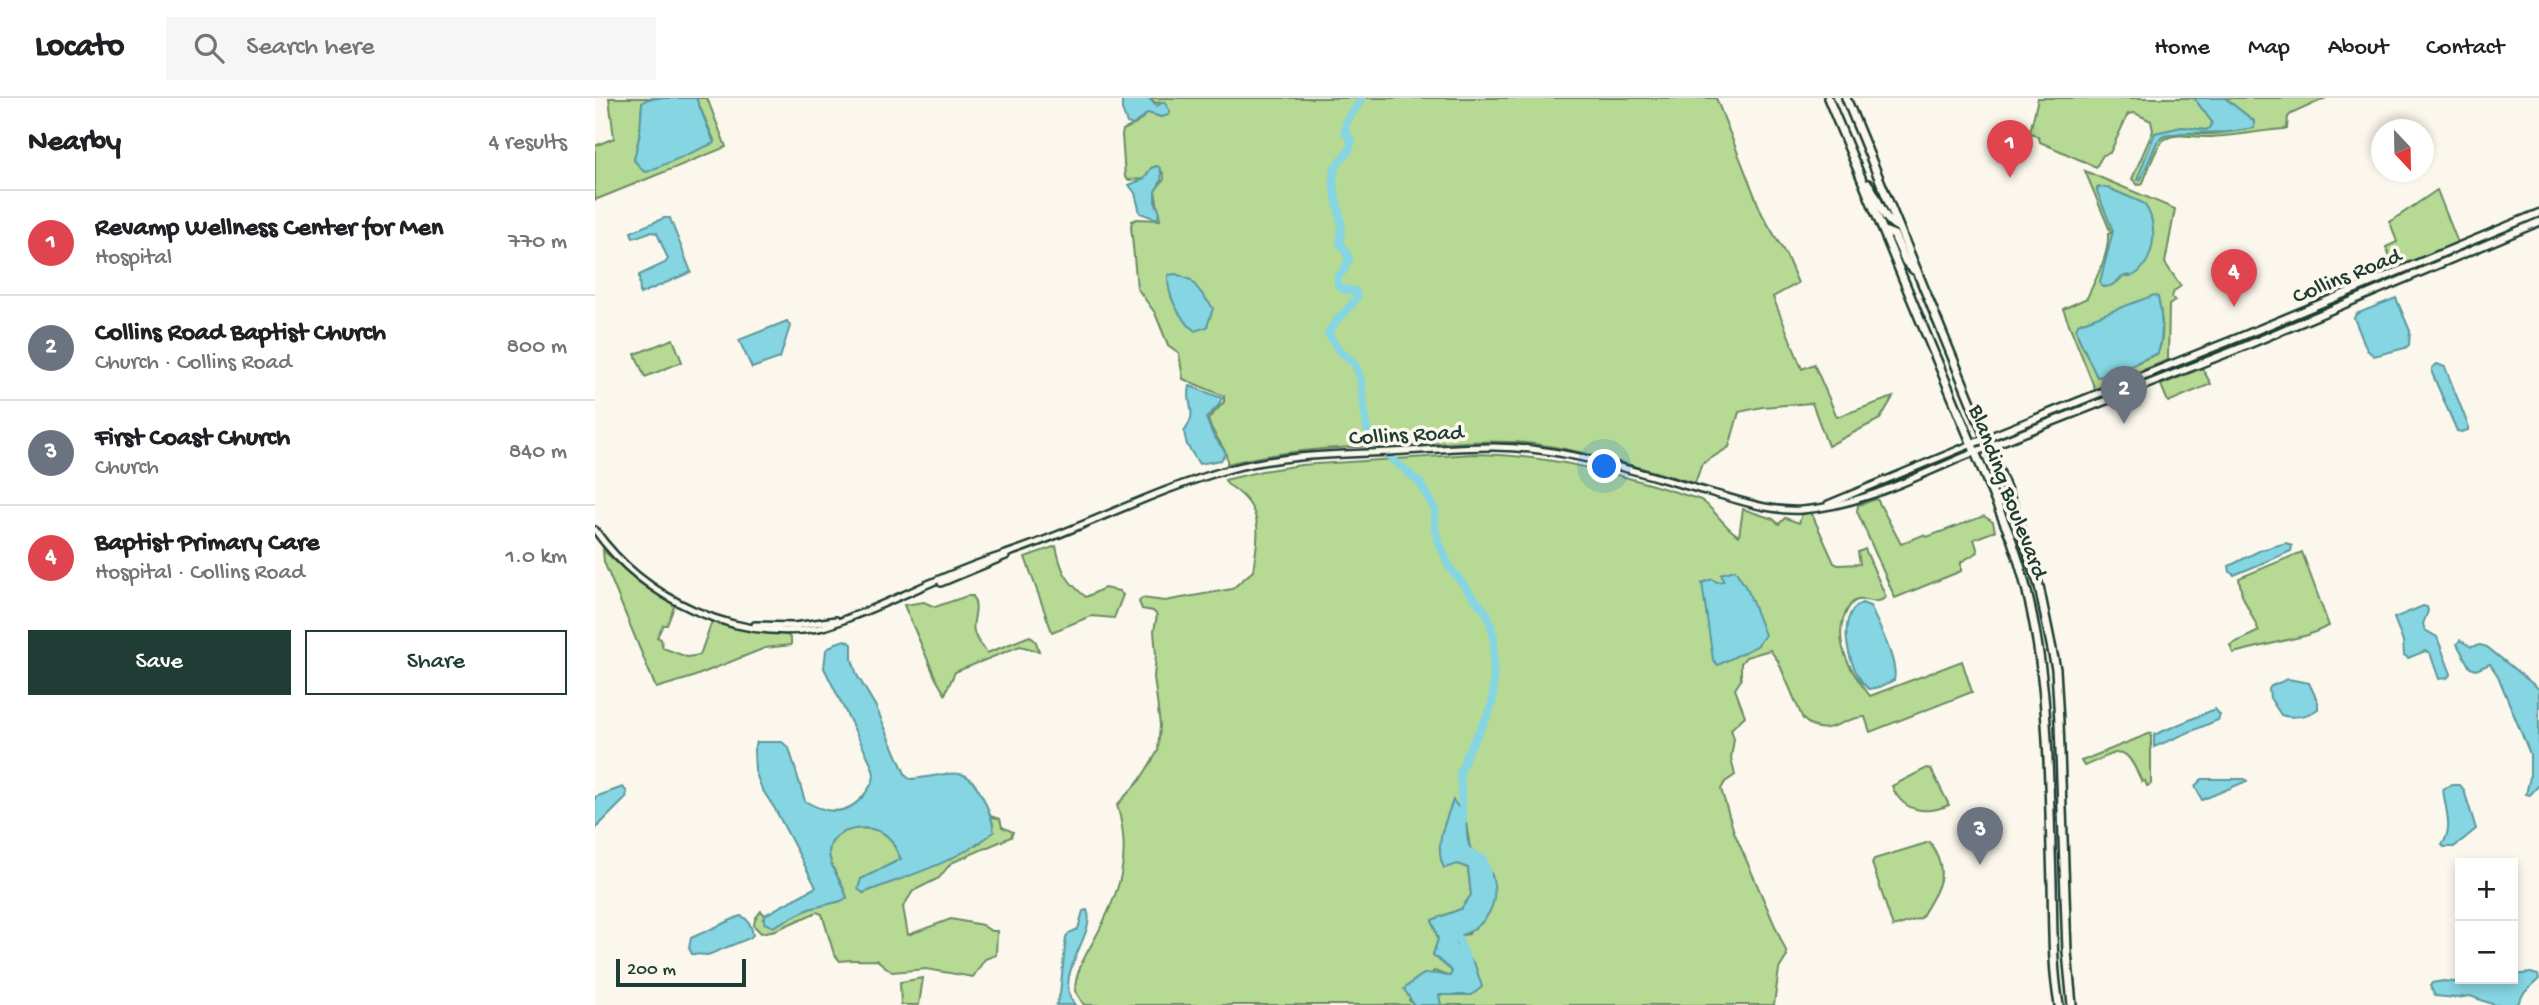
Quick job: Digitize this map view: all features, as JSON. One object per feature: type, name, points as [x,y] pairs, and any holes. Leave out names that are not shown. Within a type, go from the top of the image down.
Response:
[{"type":"main road","name":"Blanding Boulevard","points":[[1828,98],[2018,558],[2036,624],[2043,670],[2054,959],[2059,1005]]},
{"type":"main road","name":"Blanding Boulevard","points":[[1846,98],[2030,553],[2047,618],[2056,669],[2067,952],[2072,1005]]},
{"type":"main road","points":[[1861,175],[1875,193],[1887,220],[1898,227]]},
{"type":"main road","name":"Collins Road","points":[[1974,448],[2539,213]]},
{"type":"main road","name":"Collins Road","points":[[1987,442],[2243,347],[2539,222]]},
{"type":"main road","points":[[1884,231],[1894,235],[1906,262],[1917,273]]},
{"type":"main road","points":[[2018,558],[2030,553]]},
{"type":"main road","points":[[2043,670],[2056,669]]},
{"type":"main road","points":[[2049,788],[2061,787]]},
{"type":"street","points":[[2385,277],[2403,279]]},
{"type":"street","name":"Collins Road","points":[[595,530],[624,565],[656,590],[710,616],[741,624],[794,628],[854,615],[895,600],[1190,482],[1227,470],[1283,458],[1492,447],[1543,450],[1594,460],[1761,506],[1793,510],[1815,509],[1974,448]]},
{"type":"green space","points":[[609,98],[660,98],[648,99],[642,104],[640,133],[634,160],[714,140],[696,98],[707,98],[726,147],[595,200],[595,146],[614,138]]},
{"type":"green space","points":[[1150,98],[1716,98],[1762,214],[1786,255],[1798,283],[1773,297],[1802,369],[1814,364],[1837,417],[1893,397],[1880,419],[1828,446],[1812,403],[1762,407],[1739,412],[1729,447],[1702,464],[1695,483],[1575,451],[1506,442],[1322,449],[1227,464],[1225,452],[1208,419],[1224,402],[1224,396],[1183,379],[1179,353],[1168,345],[1155,313],[1137,288],[1132,221],[1160,220],[1155,191],[1164,179],[1157,166],[1151,168],[1144,179],[1128,180],[1125,177],[1122,135],[1123,130],[1136,124],[1148,113],[1161,117],[1164,102],[1155,103]]},
{"type":"green space","points":[[2038,98],[2194,98],[2212,122],[2211,128],[2206,130],[2182,127],[2155,133],[2140,180],[2158,140],[2163,137],[2254,128],[2254,121],[2225,98],[2326,98],[2291,114],[2287,128],[2284,129],[2203,137],[2175,136],[2165,139],[2156,152],[2143,183],[2138,185],[2132,179],[2153,131],[2151,121],[2135,113],[2128,114],[2110,153],[2103,155],[2096,167],[2040,142],[2039,138],[2030,132]]},
{"type":"green space","points":[[2085,171],[2175,209],[2165,263],[2181,286],[2174,291],[2172,297],[2175,301],[2169,305],[2168,360],[2095,389],[2063,309],[2087,298],[2101,267],[2108,234],[2111,233]],"holes":[[[2097,188],[2108,188],[2143,203],[2129,276],[2123,276],[2115,284],[2106,287],[2103,287],[2113,231]],[[2156,296],[2162,325],[2157,354],[2109,375],[2097,377],[2078,336],[2080,323]]]},
{"type":"green space","points":[[2437,190],[2458,243],[2395,268],[2386,247],[2397,242],[2390,222]]},
{"type":"green space","points":[[673,339],[682,362],[645,377],[635,354]]},
{"type":"green space","points":[[2202,368],[2211,384],[2168,402],[2161,385]]},
{"type":"green space","points":[[1474,454],[1561,462],[1672,491],[1701,500],[1739,536],[1743,509],[1773,519],[1779,524],[1785,518],[1799,523],[1802,514],[1811,512],[1834,563],[1860,564],[1858,552],[1865,549],[1886,597],[1878,601],[1853,602],[1845,615],[1841,630],[1841,641],[1847,660],[1870,696],[1962,661],[1972,692],[1870,732],[1865,717],[1827,728],[1811,725],[1803,719],[1778,661],[1770,650],[1746,657],[1741,663],[1741,680],[1735,689],[1745,716],[1731,729],[1734,739],[1731,758],[1735,775],[1725,782],[1721,789],[1734,832],[1786,951],[1787,956],[1779,969],[1774,1005],[1441,1005],[1438,995],[1454,994],[1456,936],[1469,934],[1485,863],[1470,848],[1465,817],[1453,801],[1442,832],[1458,864],[1468,868],[1471,895],[1461,909],[1432,920],[1438,939],[1433,955],[1452,971],[1450,977],[1434,971],[1409,1000],[1414,1005],[1084,1005],[1075,991],[1077,978],[1110,907],[1121,875],[1124,842],[1117,805],[1140,780],[1158,751],[1160,725],[1154,677],[1154,631],[1157,615],[1153,611],[1142,609],[1139,602],[1142,598],[1165,601],[1232,589],[1253,571],[1257,544],[1254,511],[1225,480],[1301,465]]},
{"type":"green space","points":[[1877,499],[1901,544],[1984,516],[1993,522],[1995,531],[1974,539],[1978,552],[1961,562],[1961,571],[1895,598],[1857,511],[1858,505]]},
{"type":"green space","points":[[1056,546],[1065,575],[1086,597],[1104,588],[1119,591],[1123,595],[1114,618],[1091,616],[1052,632],[1025,557]]},
{"type":"green space","points":[[603,550],[637,581],[673,604],[667,625],[663,625],[657,637],[661,639],[663,648],[687,657],[700,655],[712,621],[787,635],[791,639],[791,645],[765,648],[690,678],[656,688],[604,562]]},
{"type":"green space","points":[[2302,552],[2329,626],[2308,635],[2233,653],[2230,645],[2259,631],[2242,595],[2239,578]]},
{"type":"green space","points":[[973,596],[976,607],[974,632],[987,653],[1030,636],[1039,651],[1020,646],[955,672],[945,694],[904,605],[924,602],[935,607]]},
{"type":"green space","points":[[2151,733],[2151,784],[2147,786],[2130,760],[2120,753],[2084,766],[2081,761]]},
{"type":"green space","points":[[1927,768],[1931,769],[1949,805],[1932,810],[1916,809],[1908,806],[1896,795],[1892,786]]},
{"type":"green space","points":[[990,816],[1000,819],[1002,827],[1013,832],[1011,837],[951,863],[939,878],[913,891],[903,907],[908,935],[951,919],[997,931],[996,955],[985,959],[973,977],[926,969],[892,972],[877,960],[840,961],[834,954],[822,914],[817,912],[776,930],[761,933],[754,926],[761,911],[765,915],[763,919],[847,898],[831,863],[829,852],[836,837],[844,832],[862,828],[880,832],[889,838],[901,859],[861,879],[863,893],[937,864],[980,843],[993,823]]},
{"type":"green space","points":[[1930,842],[1940,863],[1937,889],[1921,918],[1893,927],[1872,863],[1874,859]]},
{"type":"green space","points":[[923,978],[919,1005],[901,1005],[900,982]]},
{"type":"water","points":[[696,98],[714,143],[647,172],[634,160],[640,133],[642,103],[648,99]]},
{"type":"water","points":[[1122,98],[1149,98],[1156,106],[1164,102],[1170,111],[1169,115],[1161,117],[1148,113],[1133,125],[1127,123],[1122,110]]},
{"type":"water","points":[[2194,98],[2225,98],[2254,121],[2254,128],[2163,136],[2157,142],[2141,179],[2137,180],[2155,133],[2182,127],[2206,130],[2211,127],[2212,122]]},
{"type":"water","points":[[1157,166],[1161,175],[1155,191],[1155,202],[1160,212],[1157,219],[1140,213],[1135,193],[1129,185],[1144,179],[1151,168]]},
{"type":"water","points":[[2098,187],[2108,188],[2143,203],[2148,210],[2153,229],[2151,250],[2143,268],[2136,274],[2122,277],[2105,287],[2101,286],[2100,282],[2113,231],[2097,191]]},
{"type":"water","points":[[670,218],[691,272],[640,294],[639,275],[668,259],[657,233],[650,232],[633,238],[631,232]]},
{"type":"water","points":[[1176,274],[1191,280],[1213,308],[1207,327],[1195,331],[1179,313],[1168,283],[1168,275]]},
{"type":"water","points":[[2154,295],[2158,297],[2161,317],[2158,353],[2109,375],[2097,377],[2078,336],[2078,324]]},
{"type":"water","points":[[2396,298],[2410,331],[2409,345],[2374,356],[2367,350],[2354,318],[2356,314]]},
{"type":"water","points":[[787,321],[790,326],[780,358],[752,368],[739,340]]},
{"type":"water","points":[[2437,364],[2445,367],[2468,430],[2457,431],[2432,373],[2432,368]]},
{"type":"water","points":[[1190,386],[1222,398],[1206,418],[1213,435],[1226,453],[1221,460],[1199,464],[1187,445],[1184,432],[1192,413]]},
{"type":"water","points":[[2286,543],[2292,546],[2291,551],[2234,575],[2230,572],[2229,566],[2261,550]]},
{"type":"water","points":[[1735,570],[1748,591],[1765,635],[1757,646],[1718,665],[1713,660],[1702,583],[1712,579],[1717,582],[1724,581],[1721,574]]},
{"type":"water","points":[[1862,603],[1870,606],[1887,643],[1895,673],[1894,680],[1869,689],[1856,671],[1847,645],[1848,620],[1853,610]]},
{"type":"water","points":[[2423,606],[2427,607],[2428,611],[2423,624],[2425,630],[2437,637],[2451,674],[2447,678],[2439,679],[2430,653],[2425,651],[2408,658],[2404,655],[2403,641],[2394,618]]},
{"type":"water","points":[[845,640],[852,644],[852,659],[857,675],[876,707],[906,776],[910,779],[964,775],[980,792],[994,832],[980,843],[948,860],[863,893],[858,889],[861,879],[901,859],[891,840],[880,832],[862,828],[844,832],[836,837],[829,852],[831,863],[847,898],[809,909],[773,927],[764,923],[765,915],[816,887],[762,789],[755,771],[754,749],[757,742],[782,742],[789,748],[805,801],[813,805],[828,810],[843,810],[851,807],[864,795],[873,780],[873,771],[824,668],[826,650]]},
{"type":"water","points":[[2460,640],[2471,647],[2487,647],[2539,689],[2539,785],[2530,795],[2526,794],[2530,777],[2530,754],[2498,676],[2490,664],[2476,670],[2470,668],[2457,644]]},
{"type":"water","points":[[2288,679],[2309,683],[2318,702],[2318,709],[2300,716],[2281,715],[2270,698],[2269,689]]},
{"type":"water","points":[[2215,709],[2220,715],[2218,720],[2154,747],[2154,735]]},
{"type":"water","points":[[2202,779],[2247,781],[2202,800],[2195,786]]},
{"type":"water","points":[[2460,785],[2464,790],[2476,829],[2454,847],[2444,847],[2442,845],[2446,839],[2448,818],[2443,789]]},
{"type":"water","points":[[623,787],[627,792],[626,798],[595,829],[595,797]]},
{"type":"water","points":[[1453,800],[1464,816],[1471,849],[1490,871],[1494,886],[1494,897],[1488,915],[1475,928],[1456,937],[1457,945],[1475,965],[1482,987],[1472,995],[1439,995],[1441,1005],[1414,1005],[1404,989],[1425,974],[1450,976],[1452,971],[1433,955],[1438,939],[1432,920],[1461,909],[1471,895],[1468,868],[1458,864],[1444,868],[1441,860],[1440,842]]},
{"type":"water","points":[[1087,910],[1089,919],[1068,981],[1069,994],[1075,1005],[1056,1005],[1060,994],[1066,937],[1078,929],[1083,911]]},
{"type":"water","points":[[740,916],[751,926],[753,935],[750,938],[708,955],[692,954],[689,948],[691,938]]},
{"type":"water","points":[[2531,973],[2538,975],[2539,979],[2524,993],[2517,1005],[2495,1005],[2470,996],[2435,996],[2430,986],[2443,981],[2455,982],[2455,984],[2518,984],[2518,974]]},
{"type":"waterway","points":[[1362,98],[1346,123],[1345,133],[1352,141],[1348,152],[1335,167],[1333,182],[1342,227],[1340,242],[1349,258],[1338,276],[1338,285],[1343,289],[1355,291],[1357,297],[1328,334],[1339,350],[1354,363],[1360,376],[1367,429],[1374,443],[1420,483],[1435,510],[1435,531],[1449,567],[1488,615],[1494,637],[1493,700],[1488,715],[1466,755],[1460,774],[1463,821]]},
{"type":"waterway","points":[[1469,852],[1483,859],[1487,872]]},
{"type":"waterway","points":[[1460,926],[1457,935],[1468,963]]},
{"type":"place","name":"Revamp Wellness Center for Men","points":[[2010,178]]},
{"type":"place","name":"Baptist Primary Care","points":[[2234,307]]},
{"type":"place","name":"Collins Road Baptist Church","points":[[2124,424]]},
{"type":"place","name":"First Coast Church","points":[[1980,865]]}]
